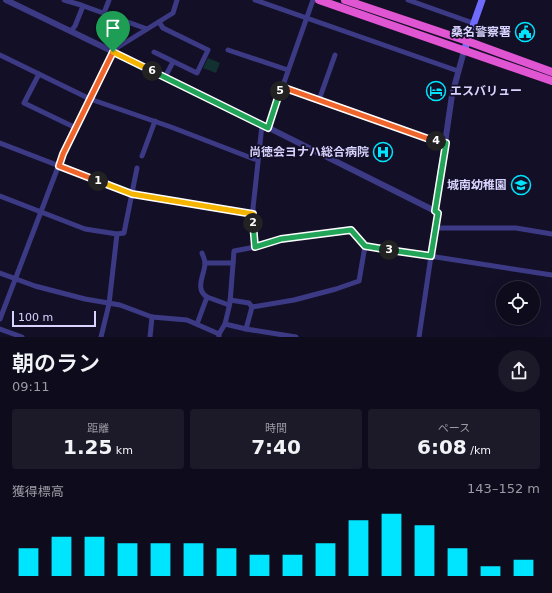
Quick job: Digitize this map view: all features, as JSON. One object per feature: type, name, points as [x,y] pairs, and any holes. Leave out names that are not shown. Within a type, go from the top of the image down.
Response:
[{"type":"highway","points":[[319,0],[552,81]]},
{"type":"highway","points":[[345,0],[467,41],[552,72]]},
{"type":"main road","points":[[464,51],[482,0]]},
{"type":"street","points":[[8,0],[438,213],[419,337]]},
{"type":"street","points":[[64,0],[82,3],[147,29]]},
{"type":"street","points":[[104,13],[109,0]]},
{"type":"street","points":[[0,318],[63,154],[113,52],[115,49],[173,13],[177,0]]},
{"type":"street","points":[[255,0],[458,71]]},
{"type":"street","points":[[255,247],[253,214],[258,159],[265,126],[282,87],[312,0]]},
{"type":"street","points":[[408,0],[474,23]]},
{"type":"street","points":[[71,31],[75,26],[82,3]]},
{"type":"street","points":[[154,52],[197,74],[208,50],[163,28],[159,22]]},
{"type":"street","points":[[228,50],[288,70]]},
{"type":"street","points":[[435,211],[452,95],[464,51]]},
{"type":"street","points":[[0,55],[90,99],[254,159],[258,159]]},
{"type":"street","points":[[319,100],[335,55]]},
{"type":"street","points":[[165,77],[173,62]]},
{"type":"street","points":[[39,74],[24,103],[76,128]]},
{"type":"street","points":[[282,87],[426,138],[446,143]]},
{"type":"street","points":[[142,156],[155,122]]},
{"type":"street","points":[[0,144],[132,194],[253,214]]},
{"type":"street","points":[[0,196],[85,229],[118,234],[124,233],[137,168]]},
{"type":"street","points":[[435,228],[516,228],[552,234]]},
{"type":"street","points":[[0,273],[56,292],[120,305],[152,317],[187,320],[219,336],[225,324],[230,302],[234,251],[255,247],[281,239],[351,230],[365,246],[552,275]]},
{"type":"street","points":[[101,337],[110,304],[118,234]]},
{"type":"street","points":[[252,307],[294,300],[336,289],[359,281],[365,246]]},
{"type":"street","points":[[202,253],[205,263],[200,284],[204,295],[230,302],[249,303],[252,307]]},
{"type":"street","points":[[205,263],[233,263]]},
{"type":"street","points":[[197,324],[207,297]]},
{"type":"street","points":[[246,329],[252,307]]},
{"type":"street","points":[[150,337],[152,317]]},
{"type":"street","points":[[225,324],[296,337]]},
{"type":"street","points":[[0,329],[22,337]]},
{"type":"green space","points":[[208,58],[220,63],[216,73],[203,68]]},
{"type":"place","name":"桑名警察署","points":[[525,32]]},
{"type":"place","name":"エスバリュー","points":[[436,91]]},
{"type":"place","name":"尚徳会ヨナハ総合病院","points":[[383,152]]},
{"type":"place","name":"城南幼稚園","points":[[521,185]]},
{"type":"route","points":[[113,52],[268,128],[282,87],[426,138],[446,143],[435,211],[438,213],[431,256],[365,246],[351,230],[281,239],[255,247],[253,214],[132,194],[59,166],[63,154],[113,52]]}]
